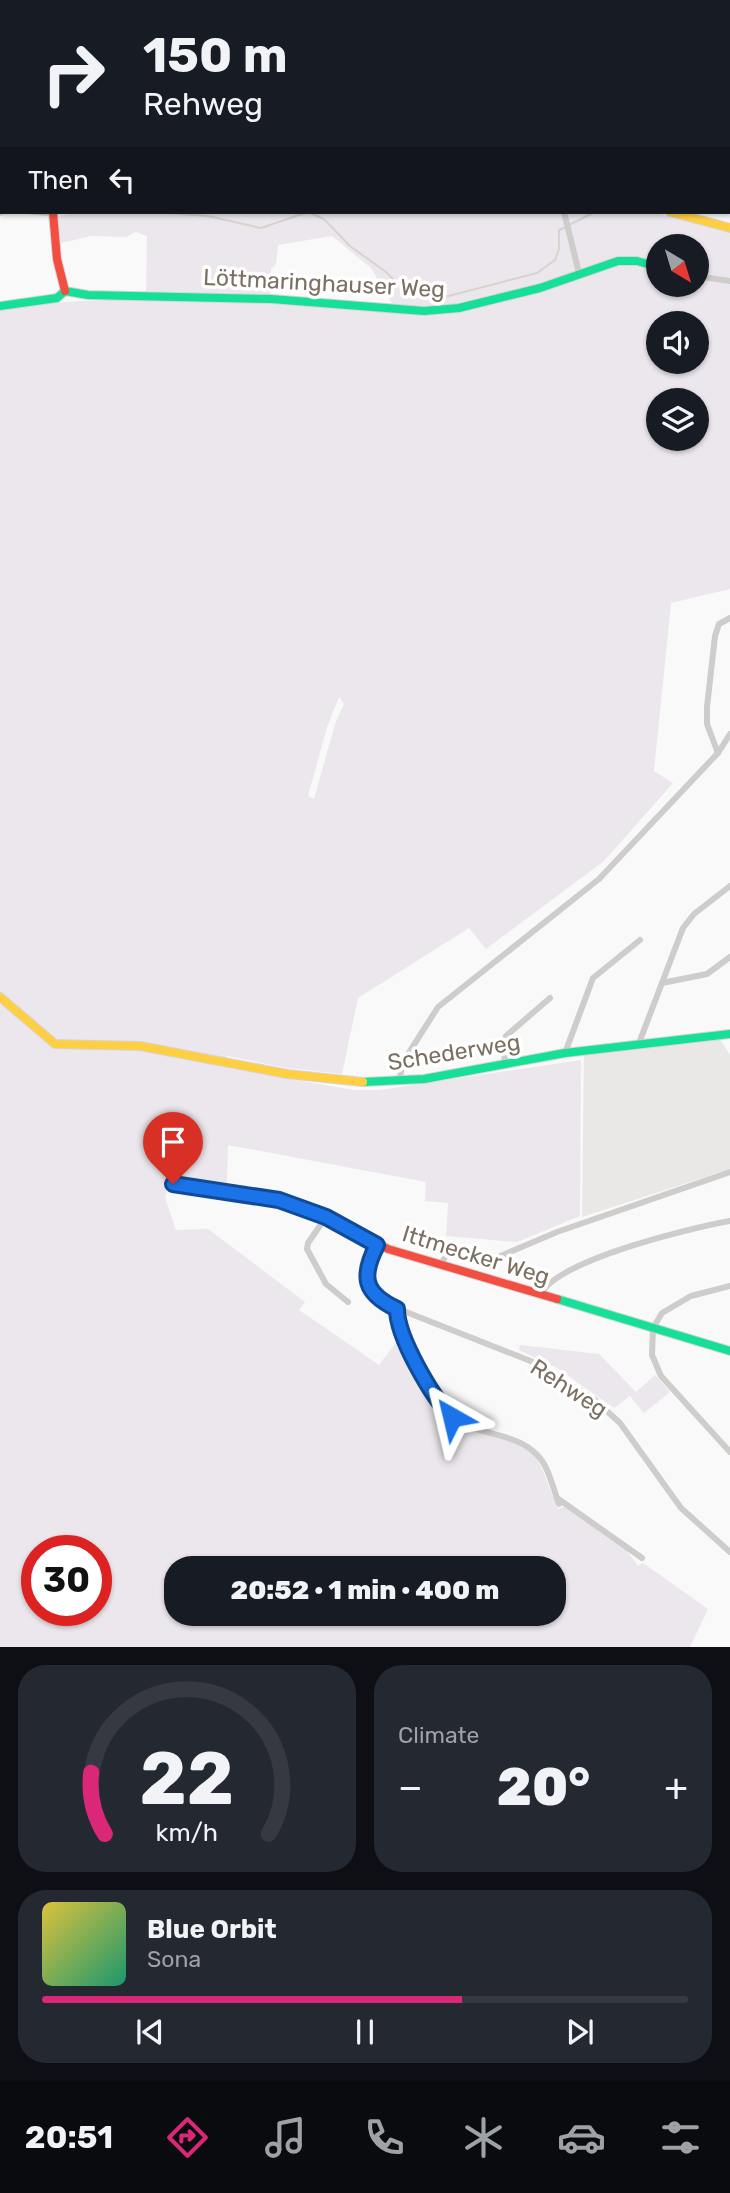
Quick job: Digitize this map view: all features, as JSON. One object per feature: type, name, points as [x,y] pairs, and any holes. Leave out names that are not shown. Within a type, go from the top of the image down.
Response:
[{"type":"street","points":[[0,306],[57,298],[65,291],[57,259],[53,214]]},
{"type":"street","points":[[678,214],[730,228]]},
{"type":"street","points":[[564,216],[579,273]]},
{"type":"street","name":"Löttmaringhauser Weg","points":[[65,291],[88,295],[271,299],[424,312],[459,309],[540,288],[579,273],[627,260],[646,264]]},
{"type":"street","points":[[709,278],[730,281]]},
{"type":"street","points":[[718,753],[709,730],[707,707],[715,636],[719,624],[730,618]]},
{"type":"street","points":[[399,1082],[404,1062],[442,1004],[599,879],[718,753],[730,734]]},
{"type":"street","points":[[639,1043],[685,925],[730,886]]},
{"type":"street","points":[[565,1053],[590,985],[598,973],[623,950],[640,940]]},
{"type":"street","points":[[662,983],[704,975],[730,957]]},
{"type":"street","name":"Schederweg","points":[[0,996],[48,1040],[60,1045],[140,1046],[323,1080],[399,1082],[565,1053],[730,1034]]},
{"type":"street","points":[[505,1062],[503,1042],[506,1036],[550,999]]},
{"type":"street","points":[[440,1265],[449,1249],[491,1260],[565,1229],[730,1172]]},
{"type":"street","name":"Ittmecker Weg","points":[[173,1184],[263,1197],[326,1217],[377,1245],[730,1351]]},
{"type":"street","points":[[326,1217],[308,1243],[307,1249],[326,1284],[348,1302]]},
{"type":"street","points":[[541,1294],[550,1281],[585,1264],[672,1233],[730,1221]]},
{"type":"street","name":"Rehweg","points":[[377,1245],[367,1267],[368,1284],[378,1297],[397,1309],[533,1362],[594,1399],[620,1423],[681,1508],[730,1552]]},
{"type":"street","points":[[730,1286],[702,1291],[682,1300],[660,1315],[653,1328],[652,1355],[657,1371],[730,1451]]},
{"type":"street","points":[[397,1309],[401,1334],[443,1408],[466,1425],[533,1451],[542,1461],[557,1501],[642,1559]]},
{"type":"shaded area","points":[[68,214],[660,214],[730,232],[730,589],[671,603],[654,771],[673,783],[604,861],[486,949],[469,928],[358,998],[342,1074],[287,1068],[227,1056],[227,1068],[354,1090],[380,1090],[581,1060],[580,1216],[517,1242],[446,1236],[448,1203],[425,1201],[426,1182],[228,1145],[227,1184],[170,1181],[165,1197],[176,1230],[208,1229],[305,1302],[299,1310],[379,1365],[398,1340],[413,1354],[443,1423],[452,1428],[456,1424],[524,1448],[542,1468],[558,1509],[566,1506],[626,1549],[638,1566],[643,1563],[708,1609],[690,1647],[0,1647],[0,308],[98,300],[198,299],[395,308],[371,268],[332,236],[278,245],[276,264],[271,269],[271,299],[146,291],[147,236],[136,232],[126,237],[91,236],[61,243],[57,217]],"holes":[[[339,697],[344,704],[335,724],[314,799],[308,796],[327,727]]]},
{"type":"shaded area","points":[[719,1038],[730,1055],[730,1169],[582,1217],[584,1055]]},
{"type":"shaded area","points":[[520,1345],[599,1354],[636,1392],[655,1375],[670,1392],[644,1413],[630,1396],[614,1408],[557,1368],[519,1350]]},
{"type":"waterway","points":[[38,214],[49,215]]},
{"type":"waterway","points":[[183,214],[208,216],[261,228],[302,214]]},
{"type":"waterway","points":[[313,214],[324,219],[350,246],[386,272],[407,293],[433,300],[537,273],[555,260],[559,249],[559,230],[566,227]]},
{"type":"waterway","points":[[571,224],[591,214]]},
{"type":"traffic: fast","points":[[65,291],[88,295],[271,299],[424,311],[459,308],[540,288],[618,261],[646,264]]},
{"type":"traffic: fast","points":[[0,306],[57,298],[65,291]]},
{"type":"traffic: fast","points":[[363,1082],[424,1079],[565,1053],[730,1034]]},
{"type":"traffic: fast","points":[[557,1299],[730,1351]]},
{"type":"traffic: slow","points":[[678,214],[730,228]]},
{"type":"traffic: slow","points":[[0,997],[55,1044],[140,1046],[287,1074],[363,1082]]},
{"type":"traffic: jam","points":[[53,214],[57,259],[65,291]]},
{"type":"traffic: jam","points":[[173,1184],[279,1200],[326,1217],[388,1249],[557,1299]]},
{"type":"route","points":[[173,1184],[279,1200],[326,1217],[377,1245],[368,1262],[368,1284],[373,1293],[397,1309],[401,1334],[437,1399],[452,1417]]}]
